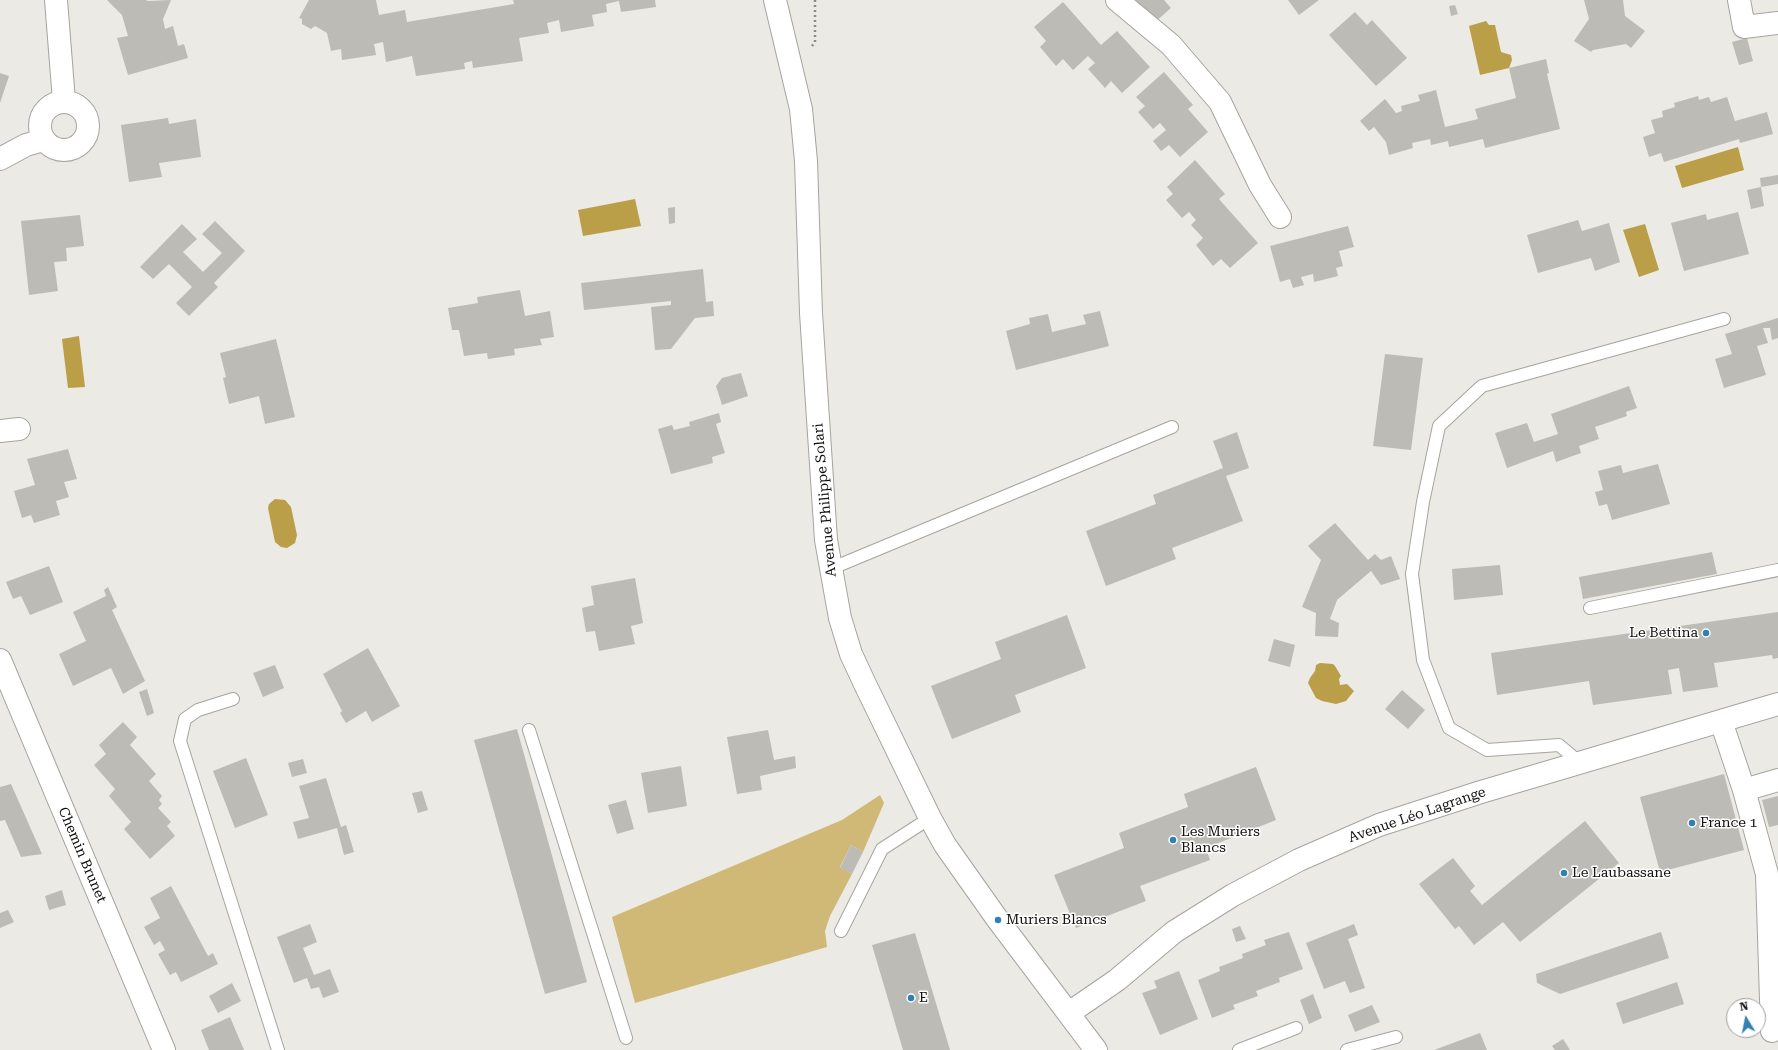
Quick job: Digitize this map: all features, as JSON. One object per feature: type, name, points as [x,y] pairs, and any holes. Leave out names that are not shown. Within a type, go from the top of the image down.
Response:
[{"type":"street","points":[[56,0],[64,101]]},
{"type":"street","name":"Avenue Philippe Solari","points":[[775,0],[801,110],[806,161],[810,313],[826,540],[840,618],[851,654],[930,818],[945,845],[998,920],[1096,1050]]},
{"type":"street","points":[[1117,0],[1171,45],[1220,102],[1260,185],[1280,217]]},
{"type":"street","points":[[1739,0],[1744,27],[1778,23]]},
{"type":"street","points":[[64,101],[75,104],[82,109],[87,118],[88,132],[83,142],[72,149],[56,150],[43,140],[39,129],[41,116],[50,105],[64,101]]},
{"type":"street","points":[[0,159],[26,145],[43,140]]},
{"type":"street","name":"Chemin Brunet","points":[[0,660],[164,1050]]},
{"type":"street","name":"Avenue Léo Lagrange","points":[[1069,1013],[1117,980],[1174,932],[1233,895],[1300,860],[1379,825],[1579,762],[1778,704]]},
{"type":"street","points":[[1721,721],[1744,790],[1767,874],[1772,1031]]},
{"type":"street","points":[[1744,790],[1778,780]]},
{"type":"lane","points":[[1579,762],[1559,746],[1487,750],[1449,728],[1423,660],[1412,574],[1424,502],[1440,426],[1482,386],[1724,319]]},
{"type":"lane","points":[[830,569],[1172,427]]},
{"type":"lane","points":[[1590,608],[1778,570]]},
{"type":"lane","points":[[233,699],[198,710],[185,719],[180,742],[278,1050]]},
{"type":"lane","points":[[530,730],[626,1038]]},
{"type":"lane","points":[[841,931],[882,849],[930,818]]},
{"type":"lane","points":[[1239,1050],[1296,1028]]},
{"type":"lane","points":[[1347,1050],[1396,1037]]},
{"type":"shaded area","points":[[1486,21],[1489,25],[1495,25],[1501,52],[1511,55],[1512,60],[1509,68],[1480,75],[1469,26]]},
{"type":"shaded area","points":[[1738,147],[1744,170],[1682,188],[1675,166]]},
{"type":"shaded area","points":[[635,199],[641,226],[583,236],[578,210]]},
{"type":"shaded area","points":[[1645,224],[1659,270],[1639,277],[1623,230]]},
{"type":"shaded area","points":[[79,336],[85,387],[68,388],[62,339]]},
{"type":"shaded area","points":[[275,499],[285,500],[291,507],[297,535],[295,543],[287,548],[281,547],[275,542],[268,508],[269,504]]},
{"type":"shaded area","points":[[1320,663],[1333,664],[1341,676],[1339,679],[1340,685],[1347,684],[1354,691],[1346,701],[1336,704],[1316,698],[1308,683],[1315,671],[1316,665]]},
{"type":"shaded area","points":[[880,795],[884,803],[863,852],[851,845],[840,867],[852,874],[830,916],[825,931],[827,947],[635,1003],[612,917],[842,820]]},
{"type":"building","points":[[107,0],[171,0],[163,19],[165,29],[173,26],[178,46],[184,44],[188,58],[128,75],[117,38],[128,36],[122,15]]},
{"type":"building","points":[[309,0],[376,0],[379,15],[405,10],[407,22],[514,4],[513,0],[655,0],[656,7],[621,12],[619,1],[606,4],[607,12],[592,15],[594,26],[561,32],[559,20],[547,23],[549,33],[519,38],[523,61],[473,68],[472,61],[464,63],[465,69],[416,76],[412,56],[386,62],[383,42],[374,44],[376,55],[342,60],[341,49],[331,51],[327,33],[315,26],[311,29],[302,24],[302,19],[299,18]]},
{"type":"building","points":[[1134,0],[1164,0],[1171,8],[1154,23]]},
{"type":"building","points":[[1288,0],[1319,0],[1299,15]]},
{"type":"building","points":[[1584,0],[1623,0],[1625,16],[1645,31],[1631,48],[1626,44],[1593,50],[1591,52],[1574,41],[1589,19]]},
{"type":"building","points":[[1063,2],[1101,45],[1117,31],[1150,67],[1122,93],[1111,81],[1105,88],[1088,69],[1095,63],[1088,56],[1073,70],[1063,59],[1056,66],[1040,47],[1046,41],[1034,27]]},
{"type":"building","points":[[1455,5],[1458,14],[1451,16],[1449,6]]},
{"type":"building","points":[[1355,12],[1367,25],[1372,20],[1407,58],[1376,86],[1329,35]]},
{"type":"building","points":[[1747,38],[1753,61],[1739,65],[1732,42]]},
{"type":"building","points":[[1546,59],[1549,73],[1547,74],[1560,129],[1485,148],[1483,139],[1449,147],[1448,141],[1431,145],[1430,139],[1412,143],[1413,148],[1389,155],[1386,142],[1374,127],[1369,131],[1360,121],[1385,99],[1396,113],[1402,111],[1401,106],[1420,101],[1418,95],[1436,90],[1445,127],[1478,119],[1475,109],[1516,98],[1509,68]]},
{"type":"building","points":[[1164,72],[1193,105],[1188,109],[1208,132],[1180,157],[1169,145],[1161,151],[1153,141],[1166,130],[1160,123],[1153,129],[1138,112],[1145,106],[1136,97]]},
{"type":"building","points":[[0,73],[9,76],[0,103]]},
{"type":"building","points":[[1698,96],[1699,100],[1709,97],[1711,102],[1727,97],[1735,121],[1767,112],[1773,134],[1740,143],[1739,139],[1664,162],[1661,153],[1649,157],[1643,137],[1655,133],[1651,120],[1663,117],[1662,111],[1675,107],[1674,103]]},
{"type":"building","points":[[168,118],[169,124],[196,119],[201,157],[159,163],[162,177],[129,182],[121,125]]},
{"type":"building","points":[[1195,160],[1225,194],[1219,199],[1258,243],[1230,268],[1221,259],[1213,266],[1196,245],[1203,238],[1191,225],[1196,220],[1189,212],[1182,218],[1166,200],[1173,194],[1167,187]]},
{"type":"building","points":[[1778,175],[1778,184],[1761,187],[1760,178]]},
{"type":"building","points":[[1761,187],[1764,206],[1751,209],[1747,190]]},
{"type":"building","points":[[675,207],[675,223],[669,224],[668,208]]},
{"type":"building","points":[[1738,212],[1749,254],[1684,271],[1671,223],[1706,214],[1707,220]]},
{"type":"building","points":[[80,215],[84,246],[66,248],[67,261],[54,262],[58,291],[29,295],[21,221]]},
{"type":"building","points":[[1578,220],[1582,231],[1609,223],[1620,262],[1595,271],[1591,258],[1538,273],[1527,235]]},
{"type":"building","points":[[215,221],[245,251],[214,283],[218,287],[189,316],[176,303],[192,287],[169,264],[153,279],[140,267],[182,224],[197,239],[183,252],[203,272],[222,253],[202,234]]},
{"type":"building","points":[[1348,226],[1354,247],[1339,251],[1343,266],[1336,268],[1338,276],[1314,282],[1313,274],[1301,277],[1304,285],[1293,288],[1290,279],[1280,282],[1270,246]]},
{"type":"building","points":[[703,269],[706,302],[713,301],[714,316],[695,318],[671,349],[655,350],[651,307],[671,305],[671,301],[584,310],[581,283]]},
{"type":"building","points":[[520,290],[525,316],[550,311],[554,337],[540,339],[542,345],[514,349],[515,355],[488,359],[487,353],[464,356],[459,330],[452,330],[448,308],[478,303],[477,297]]},
{"type":"building","points":[[1100,311],[1109,346],[1016,370],[1006,331],[1030,324],[1029,318],[1048,314],[1052,332],[1086,324],[1083,315]]},
{"type":"building","points":[[1778,318],[1778,338],[1772,340],[1770,328],[1763,328],[1768,343],[1757,346],[1766,375],[1724,388],[1715,359],[1732,354],[1725,334]]},
{"type":"building","points":[[276,339],[295,417],[265,424],[259,396],[229,404],[223,378],[226,377],[220,353]]},
{"type":"building","points":[[1385,354],[1423,358],[1411,450],[1373,446]]},
{"type":"building","points":[[741,373],[748,396],[722,405],[716,386],[722,378]]},
{"type":"building","points":[[1629,386],[1637,408],[1626,412],[1627,416],[1595,427],[1599,439],[1579,446],[1581,453],[1556,462],[1553,451],[1507,468],[1495,433],[1527,423],[1534,442],[1558,434],[1551,414]]},
{"type":"building","points":[[719,413],[721,422],[716,424],[725,453],[712,457],[713,463],[671,474],[658,429],[672,425],[674,430],[690,426],[689,422]]},
{"type":"building","points":[[1237,432],[1249,468],[1226,476],[1243,521],[1172,548],[1176,559],[1106,586],[1086,531],[1156,504],[1153,495],[1223,468],[1213,441]]},
{"type":"building","points":[[68,449],[77,479],[64,482],[69,497],[56,501],[60,515],[34,523],[31,515],[22,518],[14,491],[35,485],[27,459]]},
{"type":"building","points":[[1658,464],[1670,504],[1612,520],[1607,504],[1599,506],[1595,492],[1603,490],[1598,471],[1621,465],[1623,473]]},
{"type":"building","points":[[1335,523],[1368,560],[1375,554],[1381,560],[1391,556],[1400,579],[1381,585],[1371,571],[1337,600],[1330,619],[1339,623],[1338,637],[1315,636],[1316,613],[1302,607],[1321,560],[1308,546]]},
{"type":"building","points":[[1712,552],[1717,574],[1583,599],[1579,577]]},
{"type":"building","points":[[1500,565],[1503,595],[1454,600],[1452,569]]},
{"type":"building","points":[[49,566],[63,602],[30,615],[21,596],[13,599],[6,582]]},
{"type":"building","points":[[635,578],[643,623],[631,626],[635,644],[599,651],[595,631],[586,632],[582,608],[594,605],[591,586]]},
{"type":"building","points":[[108,587],[117,607],[112,610],[145,681],[123,694],[111,668],[73,686],[59,654],[86,641],[73,612],[106,596],[104,590]]},
{"type":"building","name":"Le Bettina","points":[[1778,612],[1778,658],[1773,659],[1772,655],[1714,663],[1718,687],[1683,692],[1679,668],[1668,670],[1672,694],[1593,705],[1589,681],[1497,695],[1491,653]]},
{"type":"building","points":[[1067,615],[1086,668],[1015,695],[1021,712],[952,739],[931,686],[1001,659],[995,642]]},
{"type":"building","points":[[1274,639],[1295,645],[1290,667],[1268,661]]},
{"type":"building","points":[[368,648],[400,706],[372,722],[366,711],[346,723],[340,713],[342,711],[323,674]]},
{"type":"building","points":[[275,665],[284,688],[263,697],[253,673]]},
{"type":"building","points":[[147,689],[154,713],[147,716],[139,692]]},
{"type":"building","points":[[1402,690],[1425,710],[1408,729],[1385,709]]},
{"type":"building","points":[[123,722],[137,737],[130,745],[156,774],[149,781],[162,796],[159,800],[162,804],[158,808],[171,822],[167,826],[175,836],[150,859],[124,829],[131,822],[109,796],[115,789],[94,765],[106,754],[99,745]]},
{"type":"building","points":[[517,729],[587,982],[545,994],[474,740]]},
{"type":"building","points":[[768,730],[774,760],[795,756],[796,768],[760,776],[762,790],[737,794],[727,737]]},
{"type":"building","points":[[246,758],[268,815],[235,828],[213,771]]},
{"type":"building","points":[[303,759],[307,773],[292,777],[288,763]]},
{"type":"building","points":[[681,766],[687,806],[648,813],[641,773]]},
{"type":"building","name":"Les Muriers Blancs","points":[[1256,767],[1276,820],[1206,848],[1210,860],[1140,886],[1146,901],[1076,928],[1054,875],[1124,848],[1119,833],[1188,807],[1184,794]]},
{"type":"building","name":"France 1","points":[[1724,774],[1744,850],[1660,872],[1640,797]]},
{"type":"building","points":[[326,778],[341,827],[346,825],[354,852],[344,855],[337,828],[298,839],[293,822],[309,818],[299,786]]},
{"type":"building","points":[[11,784],[42,854],[21,857],[5,820],[0,821],[0,787]]},
{"type":"building","points":[[422,791],[428,810],[418,813],[412,793]]},
{"type":"building","name":"France 1","points":[[1778,796],[1778,825],[1769,827],[1762,800]]},
{"type":"building","points":[[626,800],[634,829],[617,834],[608,805]]},
{"type":"building","name":"Le Laubassane","points":[[1585,821],[1619,863],[1520,942],[1503,922],[1474,945],[1459,926],[1455,929],[1419,884],[1453,858],[1475,886],[1470,891],[1482,905]]},
{"type":"building","points":[[851,845],[863,852],[852,874],[840,868]]},
{"type":"building","points":[[171,886],[208,956],[213,953],[218,964],[181,982],[176,972],[170,975],[158,954],[165,950],[160,941],[154,945],[144,927],[160,918],[150,898]]},
{"type":"building","points":[[62,890],[66,905],[49,910],[45,896]]},
{"type":"building","points":[[8,910],[14,922],[0,928],[0,913]]},
{"type":"building","points":[[310,924],[317,942],[303,948],[314,975],[330,969],[339,992],[323,998],[319,987],[311,989],[307,978],[294,983],[277,937]]},
{"type":"building","points":[[1354,924],[1358,935],[1348,939],[1365,988],[1350,993],[1345,981],[1324,989],[1306,943]]},
{"type":"building","points":[[1240,926],[1246,939],[1236,942],[1232,929]]},
{"type":"building","points":[[1289,932],[1303,969],[1279,978],[1280,982],[1256,991],[1258,996],[1233,1005],[1235,1009],[1212,1018],[1198,980],[1220,971],[1219,967],[1243,958],[1242,954],[1266,945],[1264,940]]},
{"type":"building","points":[[1661,932],[1669,958],[1560,994],[1537,983],[1536,974]]},
{"type":"building","name":"E","points":[[915,933],[950,1050],[903,1050],[872,945]]},
{"type":"building","points":[[1179,971],[1198,1019],[1160,1035],[1142,993],[1157,988],[1154,981]]},
{"type":"building","points":[[1677,982],[1684,1004],[1623,1024],[1616,1003]]},
{"type":"building","points":[[232,983],[241,1001],[218,1013],[209,996]]},
{"type":"building","points":[[1313,994],[1322,1018],[1309,1024],[1300,1000]]},
{"type":"building","points":[[1372,1005],[1380,1022],[1355,1032],[1348,1015]]},
{"type":"building","points":[[230,1017],[244,1050],[209,1050],[201,1030]]},
{"type":"building","points":[[1480,1033],[1487,1050],[1434,1050]]},
{"type":"building","points":[[1563,1039],[1570,1050],[1555,1050],[1552,1046]]},
{"type":"place","name":"Le Bettina","points":[[1706,633]]},
{"type":"place","name":"France 1","points":[[1692,823]]},
{"type":"place","name":"Les Muriers Blancs","points":[[1173,840]]},
{"type":"place","name":"Le Laubassane","points":[[1564,873]]},
{"type":"place","name":"Muriers Blancs","points":[[998,920]]},
{"type":"place","name":"E","points":[[911,998]]}]
